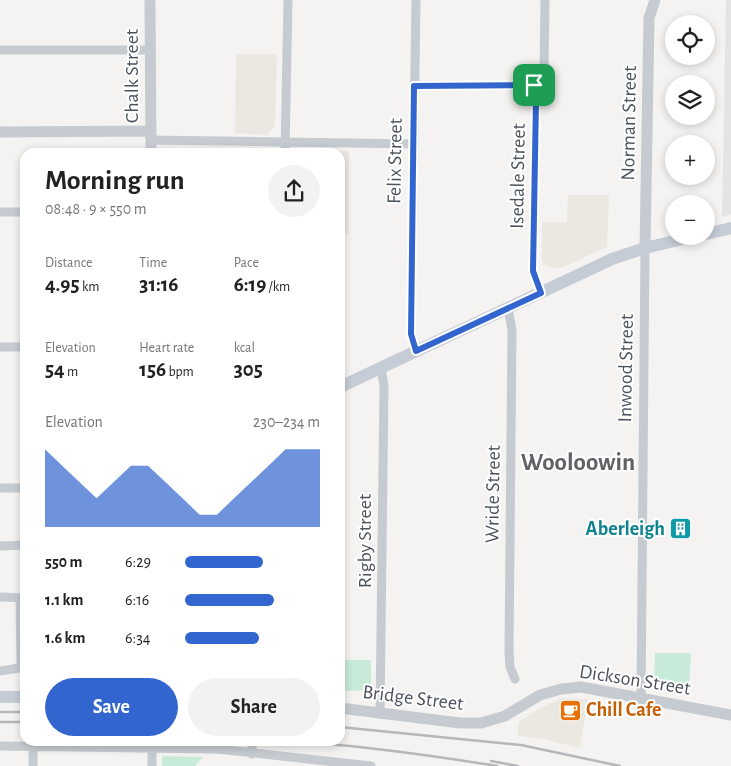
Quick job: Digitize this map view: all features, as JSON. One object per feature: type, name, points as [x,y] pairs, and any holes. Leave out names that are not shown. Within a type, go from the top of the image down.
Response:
[{"type":"main road","points":[[715,232],[731,228]]},
{"type":"main road","points":[[345,385],[612,259],[665,243]]},
{"type":"main road","points":[[0,697],[20,697]]},
{"type":"street","name":"Chalk Street","points":[[150,0],[151,148]]},
{"type":"street","points":[[285,148],[288,0]]},
{"type":"street","name":"Felix Street","points":[[416,0],[411,334],[416,351]]},
{"type":"street","name":"Isedale Street","points":[[541,293],[533,271],[536,100],[544,74],[545,0]]},
{"type":"street","name":"Norman Street","points":[[645,248],[649,18],[655,0]]},
{"type":"street","points":[[0,50],[151,50]]},
{"type":"street","points":[[414,86],[540,85]]},
{"type":"street","points":[[0,132],[151,135],[285,143],[413,144]]},
{"type":"street","points":[[0,212],[20,212]]},
{"type":"street","name":"Inwood Street","points":[[641,699],[645,248]]},
{"type":"street","name":"Wride Street","points":[[508,308],[512,330],[509,651],[510,667],[515,679]]},
{"type":"street","points":[[0,347],[20,347]]},
{"type":"street","name":"Rigby Street","points":[[380,714],[384,386],[381,368]]},
{"type":"street","points":[[0,488],[20,488]]},
{"type":"street","points":[[0,546],[20,545]]},
{"type":"street","points":[[0,597],[20,598]]},
{"type":"street","points":[[0,671],[19,668],[20,665]]},
{"type":"street","name":"Dickson Street","points":[[481,723],[505,716],[540,695],[561,689],[587,688],[731,716]]},
{"type":"street","name":"Bridge Street","points":[[345,709],[460,723],[481,723]]},
{"type":"street","points":[[0,746],[216,749],[371,766]]},
{"type":"street","points":[[252,746],[252,754]]},
{"type":"street","points":[[33,747],[33,766]]},
{"type":"street","points":[[152,747],[152,766]]},
{"type":"shaded area","points":[[726,0],[731,0],[731,214],[722,217]]},
{"type":"shaded area","points":[[236,54],[277,54],[275,126],[267,135],[235,133]]},
{"type":"shaded area","points":[[345,151],[349,151],[349,234],[345,234]]},
{"type":"shaded area","points":[[568,195],[609,195],[607,247],[561,268],[553,268],[543,264],[542,222],[567,222]]},
{"type":"shaded area","points":[[562,698],[588,699],[580,748],[543,739],[518,736],[518,723],[538,709]]},
{"type":"green space","points":[[655,653],[691,653],[689,693],[673,690],[654,681]]},
{"type":"green space","points":[[345,660],[371,660],[371,690],[345,691]]},
{"type":"green space","points":[[162,756],[203,757],[195,766],[162,766]]},
{"type":"railway","points":[[0,712],[20,712]]},
{"type":"railway","points":[[0,722],[20,722]]},
{"type":"railway","points":[[345,727],[521,745],[620,766]]},
{"type":"railway","points":[[345,746],[497,766]]},
{"type":"railway","points":[[491,761],[518,766]]},
{"type":"place","name":"Aberleigh","points":[[681,529]]},
{"type":"place","name":"Chill Cafe","points":[[570,710]]},
{"type":"district","name":"Wooloowin","points":[[578,462]]},
{"type":"route","points":[[534,85],[540,85],[536,100],[533,271],[541,293],[416,351],[411,340],[414,86],[534,85]]}]
